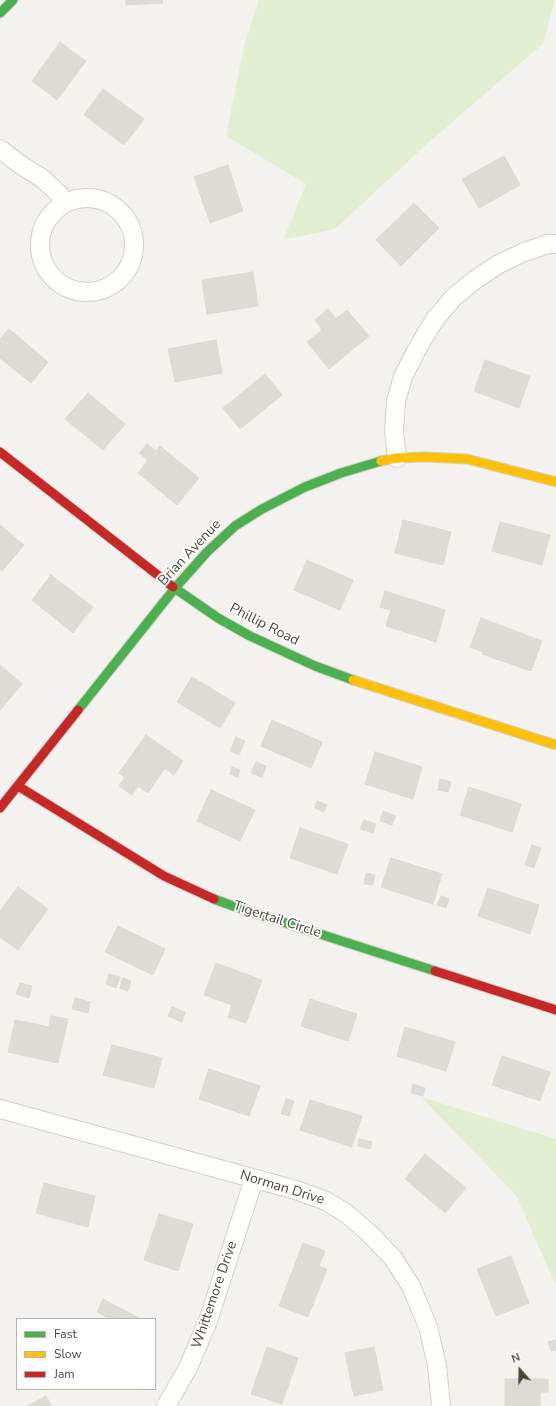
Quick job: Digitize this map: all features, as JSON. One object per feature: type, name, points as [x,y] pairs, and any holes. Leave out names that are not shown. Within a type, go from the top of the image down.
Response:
[{"type":"street","points":[[0,13],[13,0]]},
{"type":"street","points":[[0,149],[43,179],[59,194],[64,204]]},
{"type":"street","points":[[95,198],[114,206],[128,221],[133,231],[134,252],[126,271],[111,285],[101,290],[82,291],[72,289],[63,285],[49,272],[41,254],[40,244],[42,234],[50,217],[56,209],[64,204],[74,200],[95,198]]},
{"type":"street","points":[[397,458],[394,431],[396,401],[403,377],[436,318],[454,297],[476,279],[499,264],[522,253],[548,244],[556,244]]},
{"type":"street","name":"Phillip Road","points":[[0,452],[175,588],[218,618],[250,636],[315,666],[383,690],[556,745]]},
{"type":"street","name":"Brian Avenue","points":[[0,808],[175,588],[207,552],[235,526],[262,509],[305,487],[341,473],[369,464],[397,458],[426,457],[467,459],[556,482]]},
{"type":"street","name":"Tigertail Circle","points":[[18,786],[164,876],[200,893],[233,906],[556,1010]]},
{"type":"street","name":"Norman Drive","points":[[0,1109],[296,1190],[326,1201],[347,1214],[364,1228],[393,1258],[411,1286],[428,1327],[437,1365],[441,1406]]},
{"type":"street","name":"Whittemore Drive","points":[[166,1406],[188,1368],[208,1321],[254,1179]]},
{"type":"green space","points":[[259,0],[555,0],[543,44],[429,142],[335,229],[283,240],[306,184],[226,136],[244,46]]},
{"type":"green space","points":[[421,1097],[556,1139],[556,1286],[516,1195]]},
{"type":"building","points":[[126,0],[162,0],[163,3],[126,5]]},
{"type":"building","points":[[60,42],[86,61],[57,100],[32,81]]},
{"type":"building","points":[[103,89],[144,119],[124,145],[84,115]]},
{"type":"building","points":[[504,156],[520,185],[479,208],[462,179]]},
{"type":"building","points":[[228,165],[243,211],[210,223],[194,177]]},
{"type":"building","points":[[414,203],[439,228],[401,266],[376,240]]},
{"type":"building","points":[[253,272],[258,306],[207,314],[202,280]]},
{"type":"building","points":[[328,309],[336,319],[347,310],[369,336],[329,369],[307,342],[322,330],[315,320]]},
{"type":"building","points":[[9,329],[48,362],[31,383],[0,358],[0,339]]},
{"type":"building","points":[[216,340],[222,373],[175,382],[168,349]]},
{"type":"building","points":[[485,360],[530,376],[519,408],[474,391]]},
{"type":"building","points":[[265,374],[282,395],[240,429],[223,408]]},
{"type":"building","points":[[88,393],[125,424],[103,450],[65,419]]},
{"type":"building","points":[[147,444],[156,451],[160,446],[199,478],[177,505],[138,473],[148,460],[139,453]]},
{"type":"building","points":[[403,520],[451,532],[443,565],[395,553]]},
{"type":"building","points":[[500,522],[550,535],[542,565],[492,551]]},
{"type":"building","points":[[0,525],[24,545],[2,571],[0,569]]},
{"type":"building","points":[[307,560],[353,580],[340,610],[294,590]]},
{"type":"building","points":[[51,575],[93,607],[73,633],[32,600]]},
{"type":"building","points":[[385,591],[445,610],[436,642],[386,626],[391,610],[380,607]]},
{"type":"building","points":[[481,618],[542,641],[531,671],[482,654],[483,652],[470,647]]},
{"type":"building","points":[[0,665],[22,684],[0,710]]},
{"type":"building","points":[[192,677],[235,703],[220,728],[177,702]]},
{"type":"building","points":[[272,720],[322,742],[311,768],[261,746]]},
{"type":"building","points":[[146,735],[183,761],[174,775],[165,768],[148,793],[138,786],[132,795],[119,786],[125,777],[119,773]]},
{"type":"building","points":[[236,737],[245,741],[239,755],[230,751]]},
{"type":"building","points":[[375,752],[422,767],[413,799],[365,784]]},
{"type":"building","points":[[256,762],[266,766],[262,777],[251,773]]},
{"type":"building","points":[[232,767],[240,770],[238,777],[230,774]]},
{"type":"building","points":[[440,779],[451,782],[448,792],[438,790]]},
{"type":"building","points":[[469,787],[521,804],[512,832],[460,815]]},
{"type":"building","points":[[211,790],[255,810],[240,841],[197,821]]},
{"type":"building","points":[[317,801],[327,805],[324,812],[315,808]]},
{"type":"building","points":[[383,811],[396,816],[392,825],[380,821]]},
{"type":"building","points":[[364,820],[376,824],[373,833],[360,829]]},
{"type":"building","points":[[300,828],[348,844],[337,874],[290,858]]},
{"type":"building","points":[[532,845],[541,848],[534,868],[525,865]]},
{"type":"building","points":[[391,858],[442,874],[433,904],[381,887]]},
{"type":"building","points":[[366,873],[375,875],[373,885],[364,884]]},
{"type":"building","points":[[18,887],[48,909],[18,950],[0,937],[0,911]]},
{"type":"building","points":[[488,888],[539,905],[530,934],[478,916]]},
{"type":"building","points":[[441,896],[449,899],[446,908],[437,905]]},
{"type":"building","points":[[118,926],[165,949],[153,975],[105,952]]},
{"type":"building","points":[[216,963],[262,980],[246,1023],[228,1017],[232,1005],[204,995]]},
{"type":"building","points":[[109,974],[120,977],[116,988],[106,984]]},
{"type":"building","points":[[123,978],[131,981],[128,991],[120,988]]},
{"type":"building","points":[[20,983],[32,986],[29,998],[16,994]]},
{"type":"building","points":[[75,998],[90,1002],[88,1013],[72,1009]]},
{"type":"building","points":[[310,999],[357,1014],[348,1041],[301,1026]]},
{"type":"building","points":[[172,1007],[185,1012],[182,1022],[168,1016]]},
{"type":"building","points":[[51,1016],[68,1019],[58,1063],[8,1052],[15,1020],[49,1027]]},
{"type":"building","points":[[405,1027],[455,1042],[446,1071],[397,1056]]},
{"type":"building","points":[[112,1045],[162,1058],[154,1088],[103,1075]]},
{"type":"building","points":[[502,1056],[550,1072],[540,1101],[492,1085]]},
{"type":"building","points":[[209,1069],[260,1086],[249,1116],[199,1099]]},
{"type":"building","points":[[413,1084],[425,1088],[423,1096],[411,1093]]},
{"type":"building","points":[[286,1099],[294,1101],[289,1116],[281,1114]]},
{"type":"building","points":[[310,1100],[362,1116],[352,1147],[300,1130]]},
{"type":"building","points":[[359,1139],[372,1142],[370,1149],[358,1146]]},
{"type":"building","points":[[425,1154],[466,1188],[445,1213],[405,1179]]},
{"type":"building","points":[[44,1183],[95,1196],[88,1227],[36,1213]]},
{"type":"building","points":[[159,1214],[193,1224],[178,1271],[144,1260]]},
{"type":"building","points":[[303,1243],[325,1251],[319,1266],[327,1269],[308,1317],[279,1306]]},
{"type":"building","points":[[511,1256],[529,1303],[496,1316],[477,1269]]},
{"type":"building","points":[[103,1299],[139,1318],[108,1318],[97,1312]]},
{"type":"building","points":[[556,1340],[556,1350],[551,1351],[548,1342]]},
{"type":"building","points":[[267,1347],[298,1358],[282,1404],[251,1394]]},
{"type":"building","points":[[374,1347],[383,1390],[354,1396],[345,1353]]},
{"type":"building","points":[[505,1379],[548,1379],[548,1392],[540,1392],[540,1406],[505,1406]]},
{"type":"building","points":[[46,1396],[52,1406],[27,1406]]},
{"type":"traffic: fast","points":[[0,13],[13,0]]},
{"type":"traffic: fast","points":[[78,710],[175,588],[207,552],[235,526],[262,509],[305,487],[341,473],[381,461]]},
{"type":"traffic: fast","points":[[173,587],[218,618],[250,636],[315,666],[353,680]]},
{"type":"traffic: fast","points":[[214,899],[435,971]]},
{"type":"traffic: slow","points":[[381,461],[397,458],[426,457],[467,459],[556,482]]},
{"type":"traffic: slow","points":[[353,680],[556,745]]},
{"type":"traffic: jam","points":[[0,452],[173,587]]},
{"type":"traffic: jam","points":[[0,808],[78,710]]},
{"type":"traffic: jam","points":[[18,786],[164,876],[214,899]]},
{"type":"traffic: jam","points":[[435,971],[556,1010]]}]
